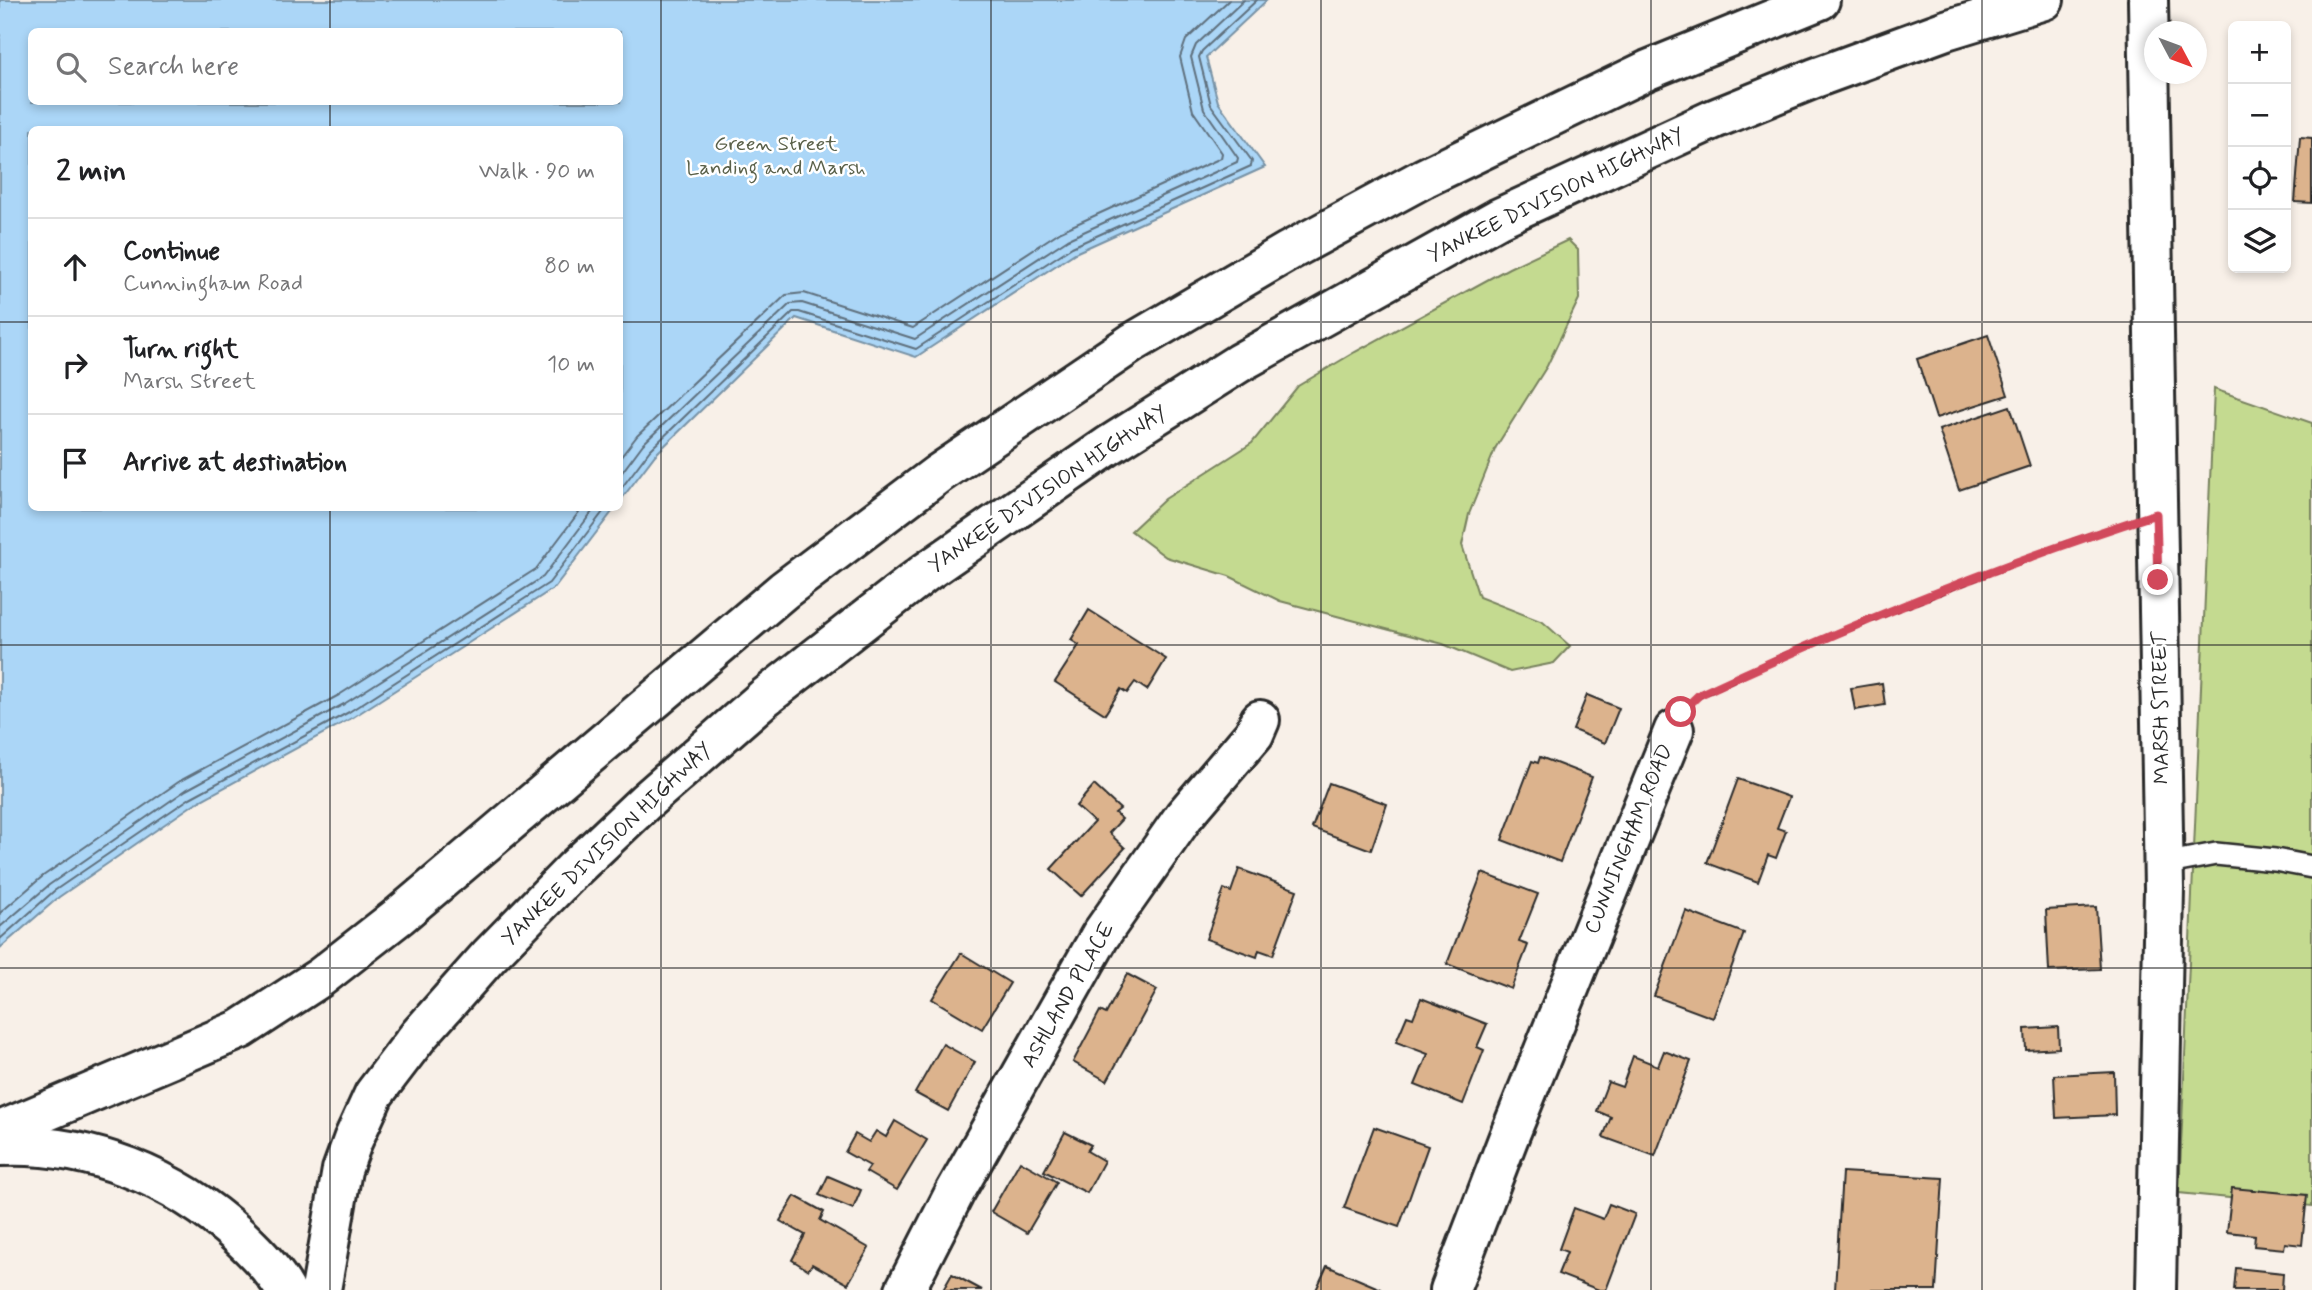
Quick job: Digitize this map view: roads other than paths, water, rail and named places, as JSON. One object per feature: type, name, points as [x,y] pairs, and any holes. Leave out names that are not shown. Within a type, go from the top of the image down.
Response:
[{"type":"main road","points":[[0,1131],[241,1029],[321,977],[399,916],[784,590],[938,474],[1132,343],[1289,251],[1436,172],[1648,70],[1820,0]]},
{"type":"main road","name":"YANKEE DIVISION HIGHWAY","points":[[321,1290],[342,1170],[353,1140],[374,1094],[419,1035],[489,956],[573,870],[646,801],[764,698],[926,572],[1108,446],[1239,363],[1499,218],[1714,119],[1815,78],[1947,30],[2044,0]]},
{"type":"main road","name":"MARSH STREET","points":[[2148,0],[2163,864],[2156,1290]]},
{"type":"main road","name":"ASHLAND PLACE","points":[[905,1290],[954,1194],[1100,936],[1184,816],[1254,734],[1260,720]]},
{"type":"main road","name":"CUNNINGHAM ROAD","points":[[1450,1290],[1507,1139],[1674,730]]},
{"type":"main road","points":[[0,1146],[18,1145],[73,1151],[135,1169],[181,1192],[220,1219],[255,1251],[285,1290]]},
{"type":"lane","points":[[2163,864],[2217,855],[2275,860],[2312,867]]},
{"type":"water","points":[[0,0],[1267,0],[1206,57],[1218,102],[1265,167],[1075,253],[916,357],[796,318],[655,455],[623,497],[623,126],[28,126],[28,511],[613,511],[554,588],[352,718],[194,804],[59,897],[0,948]]},
{"type":"park label","name":"Green Street Landing and Marsh","points":[[776,156]]}]
